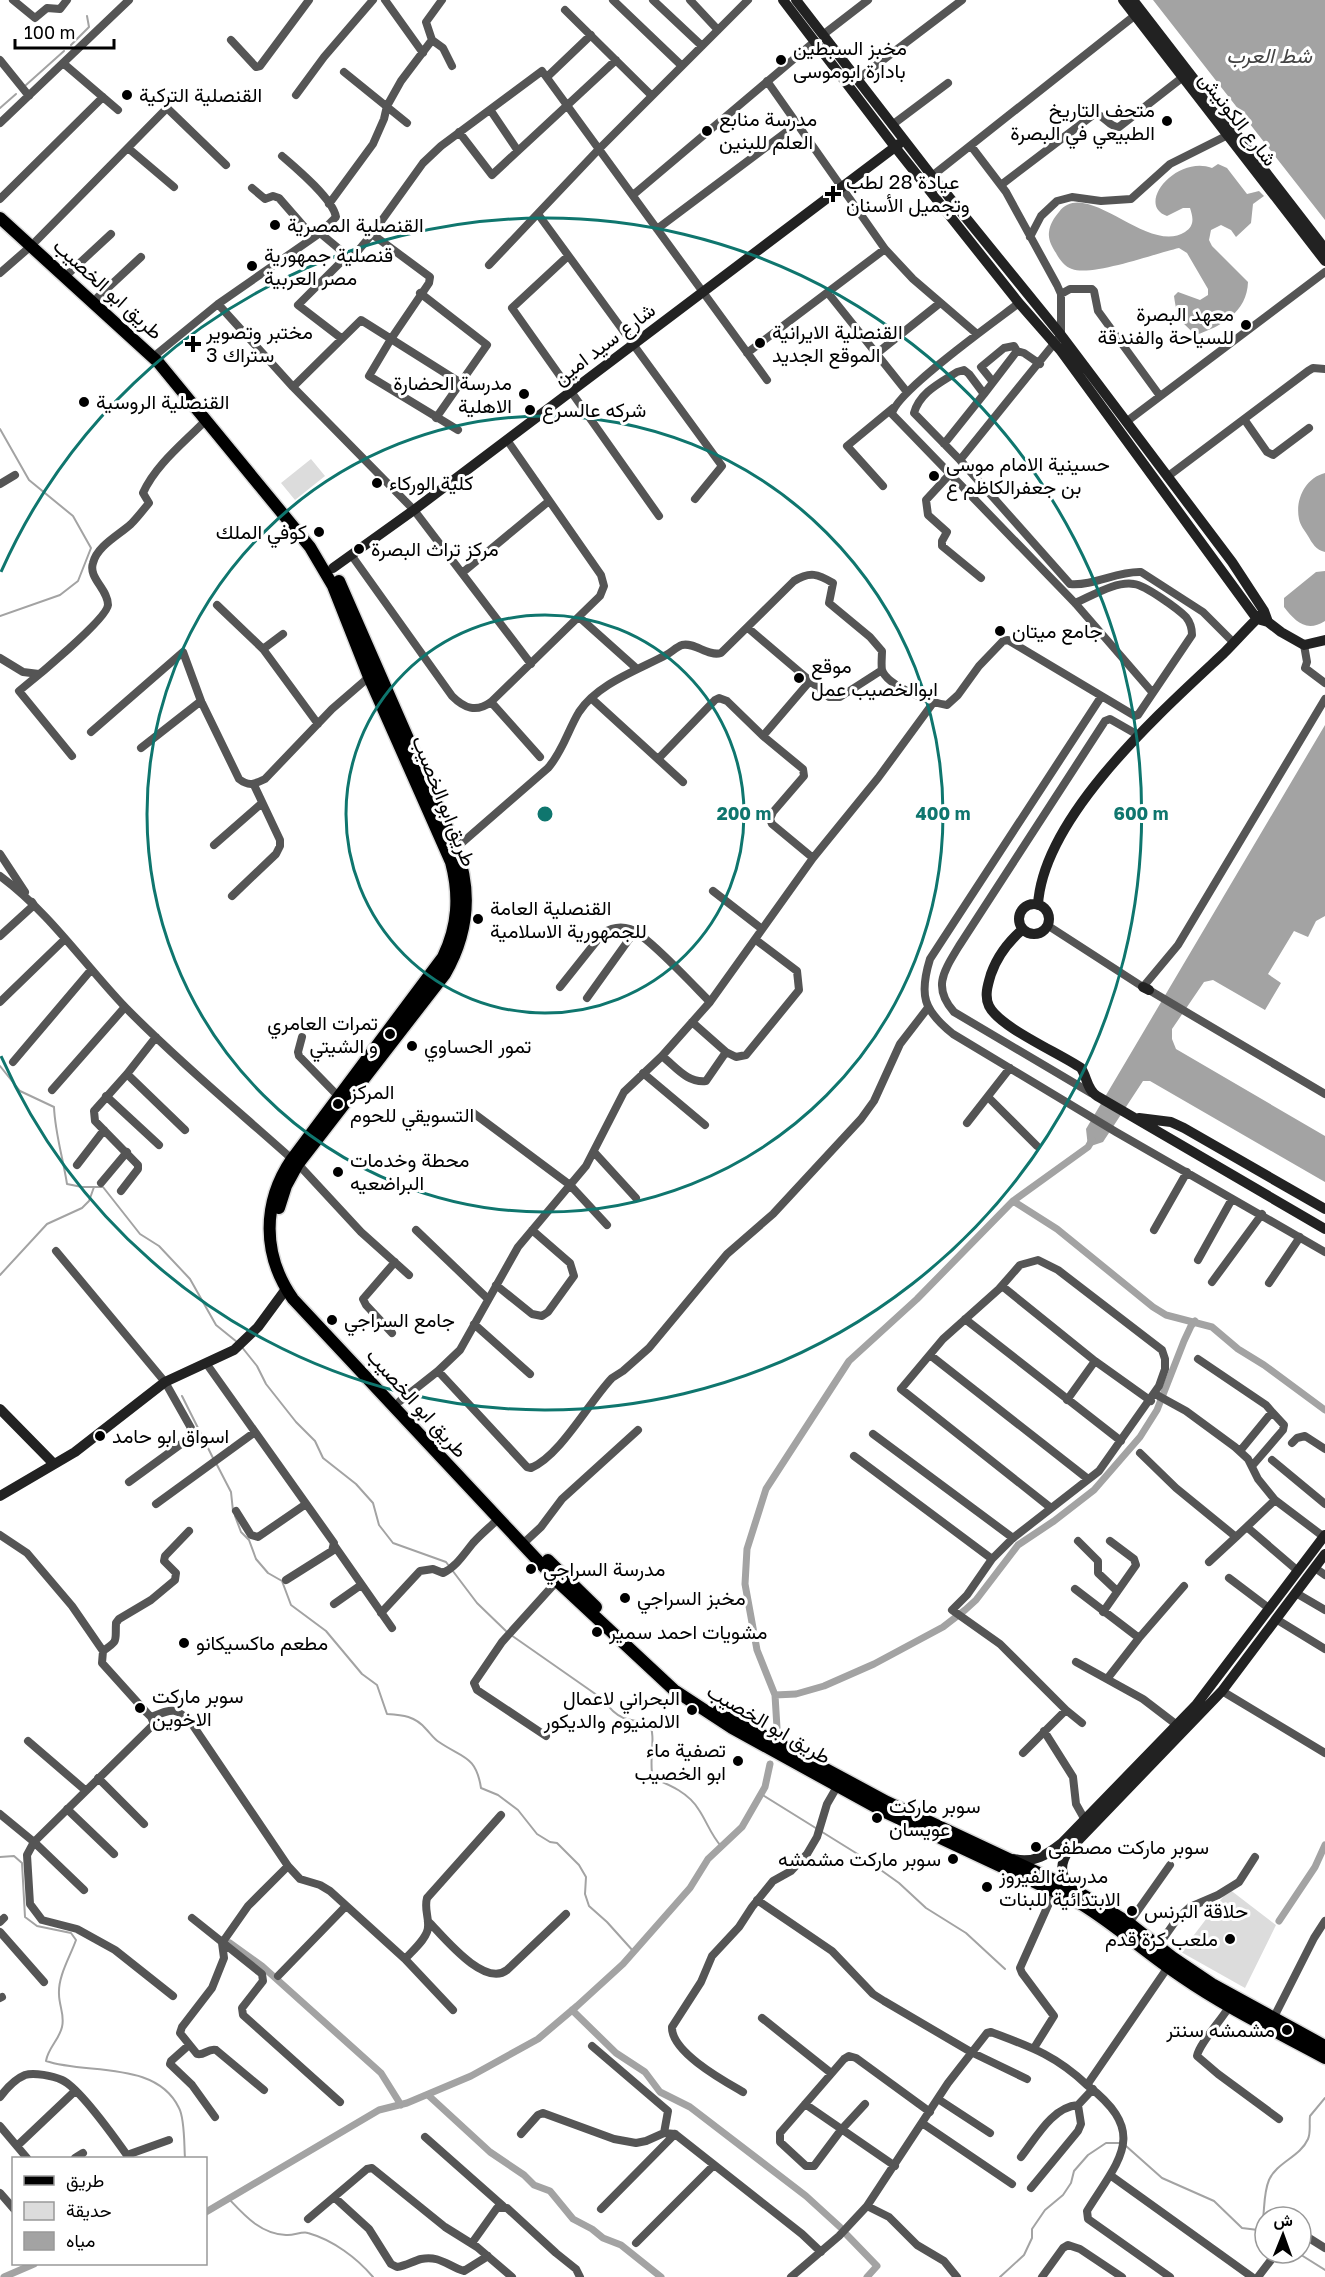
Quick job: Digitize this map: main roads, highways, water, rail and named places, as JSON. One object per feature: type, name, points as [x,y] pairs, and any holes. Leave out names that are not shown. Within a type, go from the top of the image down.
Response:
[{"type":"main road","points":[[783,0],[814,42],[899,144],[1019,303],[1058,339],[1126,422],[1232,562],[1263,617]]},
{"type":"main road","points":[[796,0],[892,125],[899,144],[932,176],[1030,295],[1058,339],[1263,617],[1281,632],[1304,645],[1325,640]]},
{"type":"main road","name":"شارع الكونيش","points":[[1123,0],[1138,13],[1325,249]]},
{"type":"main road","name":"شارع الكونيش","points":[[1133,0],[1138,13],[1183,77],[1325,261]]},
{"type":"main road","points":[[814,42],[824,34]]},
{"type":"main road","name":"شارع سيد امين","points":[[333,568],[414,510],[899,144]]},
{"type":"main road","name":"طريق ابو الخصيب","points":[[0,209],[147,350],[206,420],[309,534],[333,568],[452,862],[457,886],[456,917],[448,946],[437,968],[339,1097],[276,1189],[269,1223],[273,1257],[286,1289],[462,1476],[653,1662],[693,1694],[885,1807],[1073,1889],[1129,1923],[1229,2007],[1325,2058]]},
{"type":"main road","name":"طريق ابو الخصيب","points":[[0,218],[70,272],[158,353],[310,547],[337,596],[369,677],[394,720],[456,848],[464,873],[466,899],[461,938],[451,963],[437,985],[295,1162],[286,1186],[277,1221],[278,1246],[285,1270],[305,1301],[400,1401],[498,1519],[557,1581],[648,1668],[688,1700],[732,1728],[838,1785],[1095,1912],[1168,1967],[1325,2046]]},
{"type":"main road","points":[[1019,303],[1030,295]]},
{"type":"main road","points":[[1038,905],[1042,878],[1049,859],[1064,832],[1110,767],[1138,735],[1263,617]]},
{"type":"main road","points":[[1029,905],[1038,905],[1046,911],[1047,924],[1045,929],[1031,933],[1023,929],[1019,920],[1021,911],[1029,905]]},
{"type":"main road","points":[[1023,929],[996,962],[987,988],[988,1005],[1000,1020],[1081,1068],[1095,1095],[1325,1230]]},
{"type":"main road","points":[[1129,1115],[1171,1122],[1184,1128],[1325,1209]]},
{"type":"main road","points":[[0,1496],[75,1452],[165,1382],[234,1350],[258,1328],[286,1289]]},
{"type":"main road","points":[[1,1413],[52,1464]]},
{"type":"main road","points":[[1001,1856],[1020,1861],[1034,1860],[1048,1854],[1085,1820],[1177,1725],[1213,1684],[1324,1536]]},
{"type":"main road","points":[[1073,1889],[1061,1873],[1064,1857],[1069,1850],[1222,1691],[1325,1554]]},
{"type":"water","name":"شط العرب","points":[[1153,0],[1325,0],[1325,220]]},
{"type":"water","points":[[1218,164],[1227,168],[1247,194],[1259,191],[1264,196],[1253,204],[1251,223],[1236,237],[1231,230],[1221,225],[1211,230],[1209,240],[1212,246],[1248,282],[1247,293],[1238,310],[1215,327],[1196,335],[1178,314],[1174,296],[1178,292],[1200,300],[1208,295],[1208,289],[1187,253],[1179,248],[1108,267],[1081,271],[1065,265],[1052,246],[1049,235],[1051,224],[1059,212],[1071,204],[1085,203],[1154,234],[1170,237],[1185,232],[1192,224],[1190,208],[1183,208],[1167,216],[1158,210],[1155,202],[1158,193],[1164,183],[1185,168],[1198,166],[1212,168]]},
{"type":"water","points":[[1325,473],[1325,552],[1311,541],[1300,523],[1298,512],[1300,497],[1307,485]]},
{"type":"water","points":[[1325,571],[1325,621],[1307,626],[1292,617],[1284,607],[1284,598],[1316,572]]},
{"type":"water","points":[[1325,725],[1325,916],[1316,921],[1308,937],[1294,931],[1268,974],[1281,983],[1265,1010],[1213,980],[1204,982],[1172,1029],[1172,1039],[1176,1049],[1325,1136],[1325,1182],[1150,1081],[1143,1081],[1103,1142],[1088,1147],[1086,1129]]},
{"type":"waterway","points":[[71,45],[89,27],[87,16]]},
{"type":"waterway","points":[[26,85],[64,51]]},
{"type":"waterway","points":[[0,108],[16,94]]},
{"type":"waterway","points":[[0,429],[29,480],[73,516],[91,548],[78,581],[60,595],[0,616]]},
{"type":"waterway","points":[[0,1066],[20,1091],[54,1107],[57,1136],[67,1184],[103,1187],[140,1234],[159,1246],[190,1279],[216,1325],[237,1342]]},
{"type":"waterway","points":[[777,1728],[775,1695],[757,1650],[745,1584],[747,1549],[766,1489],[849,1361],[917,1299],[1013,1201],[1088,1147],[1092,1140]]},
{"type":"waterway","points":[[0,1275],[47,1224],[82,1208],[89,1201],[94,1187]]},
{"type":"waterway","points":[[1013,1201],[1057,1229],[1153,1307],[1166,1315],[1212,1327],[1238,1349],[1264,1365],[1325,1410]]},
{"type":"waterway","points":[[775,1695],[796,1694],[824,1686],[874,1664],[943,1627],[965,1610],[976,1600],[1018,1545],[1094,1490],[1140,1437],[1157,1410],[1184,1341],[1195,1321]]},
{"type":"waterway","points":[[241,1346],[257,1366],[266,1384],[296,1422],[315,1441],[323,1458],[356,1484],[373,1503],[379,1525],[393,1543],[446,1562],[477,1603],[507,1632]]},
{"type":"waterway","points":[[182,1396],[213,1458]]},
{"type":"waterway","points":[[216,1463],[231,1492],[233,1511]]},
{"type":"waterway","points":[[235,1516],[241,1532],[249,1540],[256,1559],[268,1573],[282,1581],[291,1605],[326,1631],[362,1674],[377,1685],[387,1714],[413,1719],[437,1741],[467,1759],[476,1769],[481,1788],[498,1795],[518,1810],[537,1834],[550,1842],[557,1843],[579,1865],[586,1877],[585,1894],[589,1906],[634,1952]]},
{"type":"waterway","points":[[511,1635],[604,1700],[618,1715],[629,1720],[649,1722],[652,1735],[653,1778],[685,1794],[695,1804],[721,1846]]},
{"type":"waterway","points":[[207,2211],[379,2110],[407,2103],[471,2076],[538,2039],[623,1964],[690,1888],[708,1859],[742,1827],[765,1787],[770,1764]]},
{"type":"waterway","points":[[761,1794],[864,1858],[899,1883],[926,1908],[966,1933],[1005,1969]]},
{"type":"waterway","points":[[1279,1921],[1315,1867],[1325,1845]]},
{"type":"waterway","points":[[0,1857],[14,1856],[22,1863],[25,1917],[37,1926],[71,1933],[76,1940],[62,1973],[59,1987],[62,2027],[46,2061],[119,2072],[154,2082],[168,2093],[179,2108],[183,2125],[185,2157]]},
{"type":"waterway","points":[[230,1943],[262,1966],[381,2073],[401,2105]]},
{"type":"waterway","points":[[572,2010],[616,2053],[645,2072],[660,2092],[690,2107],[806,2196],[840,2227]]},
{"type":"waterway","points":[[428,2095],[490,2152],[524,2175],[534,2185],[550,2191],[573,2219],[603,2238],[621,2245],[661,2277]]},
{"type":"waterway","points":[[1126,2146],[1162,2178],[1214,2201],[1242,2228],[1258,2230],[1262,2226],[1269,2180],[1277,2169],[1304,2145],[1309,2136],[1310,2116],[1325,2098]]},
{"type":"waterway","points":[[1000,2277],[1024,2255],[1032,2238],[1032,2229],[1045,2210],[1063,2195],[1071,2183],[1074,2171],[1088,2155],[1106,2143],[1121,2143]]},
{"type":"waterway","points":[[229,2199],[247,2218],[261,2228],[277,2234],[306,2233],[317,2236],[352,2257],[373,2277]]},
{"type":"waterway","points":[[847,2235],[877,2266],[867,2277]]},
{"type":"waterway","points":[[1313,2262],[1325,2270]]},
{"type":"waterway","points":[[4,2277],[32,2265]]},
{"type":"place","name":"مخبز السبطين بادارة ابوموسى","points":[[781,60]]},
{"type":"place","name":"القنصلية التركية","points":[[127,95]]},
{"type":"place","name":"متحف التاريخ الطبيعي في البصرة","points":[[1167,121]]},
{"type":"place","name":"مدرسة منابع العلم للبنين","points":[[707,131]]},
{"type":"place","name":"عيادة 28 لطب وتجميل الأسنان","points":[[833,194]]},
{"type":"place","name":"القنصلية المصرية","points":[[275,225]]},
{"type":"place","name":"قنصلية جمهورية مصر العربية","points":[[252,266]]},
{"type":"place","name":"معهد البصرة للسياحة والفندقة","points":[[1246,325]]},
{"type":"place","name":"القنصلية الايرانية الموقع الجديد","points":[[760,343]]},
{"type":"place","name":"مختبر وتصوير ستراك 3","points":[[193,344]]},
{"type":"place","name":"مدرسة الحضارة الاهلية","points":[[524,394]]},
{"type":"place","name":"القنصلية الروسية","points":[[84,402]]},
{"type":"place","name":"شركه عالسرع","points":[[530,410]]},
{"type":"place","name":"حسينية الامام موسى بن جعفرالكاظم ع","points":[[934,476]]},
{"type":"place","name":"كلية الوركاء","points":[[377,483]]},
{"type":"place","name":"كوفي الملك","points":[[319,532]]},
{"type":"place","name":"مركز تراث البصرة","points":[[359,549]]},
{"type":"place","name":"جامع ميتان","points":[[1000,631]]},
{"type":"place","name":"موقع ابوالخصيب عمل","points":[[799,678]]},
{"type":"place","name":"القنصلية العامة للجمهورية الاسلامية","points":[[478,919]]},
{"type":"place","name":"تمرات العامري و الشيتي","points":[[390,1034]]},
{"type":"place","name":"تمور الحساوي","points":[[412,1046]]},
{"type":"place","name":"المركز التسويقي للحوم","points":[[338,1104]]},
{"type":"place","name":"محطة وخدمات البراضعيه","points":[[338,1172]]},
{"type":"place","name":"جامع السراجي","points":[[332,1320]]},
{"type":"place","name":"اسواق ابو حامد","points":[[100,1436]]},
{"type":"place","name":"مدرسة السراجي","points":[[531,1569]]},
{"type":"place","name":"مخبز السراجي","points":[[625,1598]]},
{"type":"place","name":"مشويات احمد سمير","points":[[597,1632]]},
{"type":"place","name":"مطعم ماكسيكانو","points":[[184,1643]]},
{"type":"place","name":"سوبر ماركت الاخوين","points":[[140,1708]]},
{"type":"place","name":"البحراني لاعمال الالمنيوم والديكور","points":[[692,1710]]},
{"type":"place","name":"تصفية ماء ابو الخصيب","points":[[738,1761]]},
{"type":"place","name":"سوبر ماركت عويسان","points":[[877,1818]]},
{"type":"place","name":"سوبر ماركت مصطفى","points":[[1036,1847]]},
{"type":"place","name":"سوبر ماركت مشمشه","points":[[953,1859]]},
{"type":"place","name":"مدرسة الفيروز الابتدائية للبنات","points":[[987,1887]]},
{"type":"place","name":"حلاقة البرنس","points":[[1132,1911]]},
{"type":"place","name":"ملعب كرة قدم","points":[[1230,1939]]},
{"type":"place","name":"مشمشه سنتر","points":[[1287,2030]]}]
